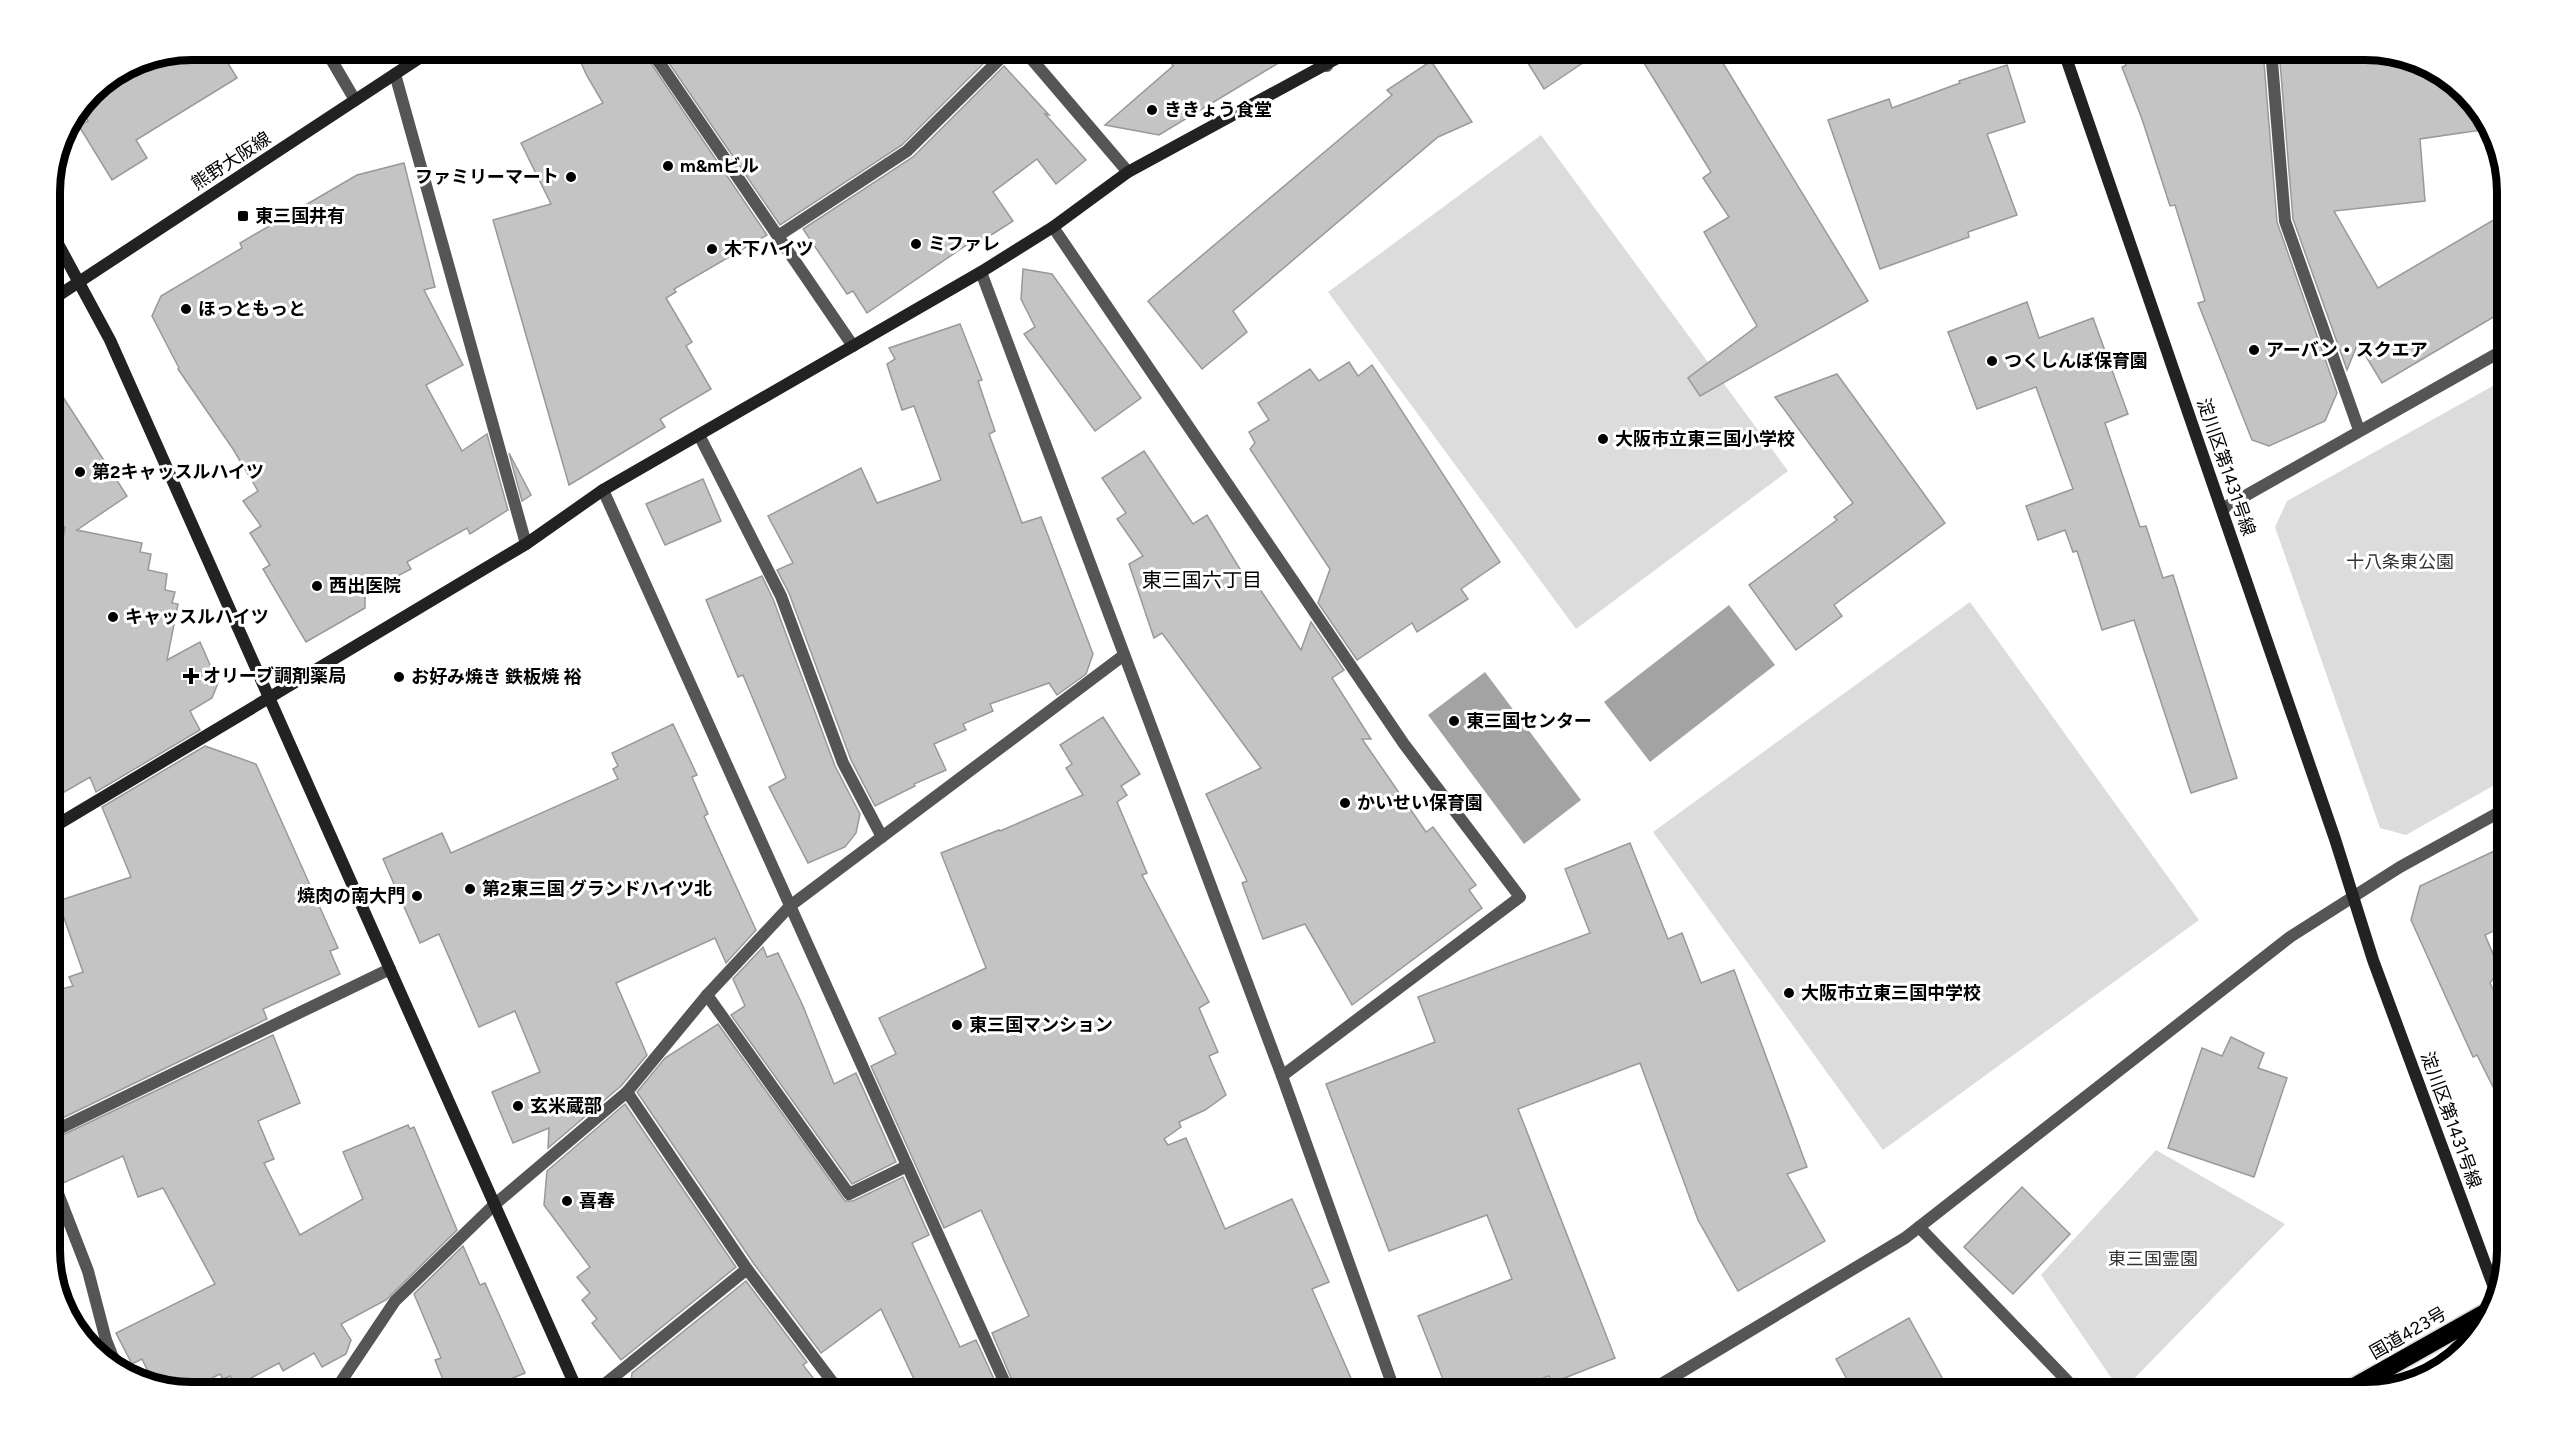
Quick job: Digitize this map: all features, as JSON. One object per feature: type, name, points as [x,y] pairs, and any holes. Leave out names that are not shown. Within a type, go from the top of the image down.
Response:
[{"type":"highway","name":"国道423号","points":[[2363,1382],[2479,1317]]},
{"type":"street","points":[[331,60],[355,100]]},
{"type":"street","name":"熊野大阪線","points":[[60,295],[417,60]]},
{"type":"street","points":[[657,60],[853,346]]},
{"type":"street","points":[[778,236],[907,151],[1000,60]]},
{"type":"street","points":[[1032,60],[1128,172]]},
{"type":"street","points":[[1323,60],[1327,66]]},
{"type":"street","points":[[60,823],[526,544],[603,490],[981,272],[1053,227],[1128,172],[1337,60]]},
{"type":"street","name":"淀川区第1431号線","points":[[2066,60],[2222,509],[2354,897],[2373,960],[2492,1283]]},
{"type":"street","points":[[2272,60],[2284,221],[2359,430]]},
{"type":"street","points":[[395,74],[526,544]]},
{"type":"street","points":[[1053,227],[1404,744],[1520,897],[1282,1076]]},
{"type":"street","points":[[60,247],[115,350],[574,1382]]},
{"type":"street","points":[[981,272],[1282,1076],[1391,1382]]},
{"type":"street","points":[[2222,509],[2497,354]]},
{"type":"street","points":[[699,435],[781,596],[843,763],[882,837]]},
{"type":"street","points":[[603,490],[1004,1382]]},
{"type":"street","points":[[341,1382],[395,1301],[494,1205],[627,1092],[706,995],[790,906],[1124,655]]},
{"type":"street","points":[[1665,1382],[1895,1244],[2290,937],[2400,867],[2497,814]]},
{"type":"street","points":[[60,1128],[390,969]]},
{"type":"street","points":[[706,995],[849,1194],[907,1166]]},
{"type":"street","points":[[627,1092],[747,1269],[832,1382]]},
{"type":"street","points":[[60,1199],[88,1271],[112,1354]]},
{"type":"street","points":[[1919,1227],[2068,1382]]},
{"type":"street","points":[[607,1382],[747,1269]]},
{"type":"green space","points":[[1541,135],[1788,471],[1576,629],[1328,292]]},
{"type":"green space","name":"十八条東公園","points":[[2497,384],[2497,784],[2406,835],[2380,828],[2275,527],[2287,501]]},
{"type":"green space","points":[[1970,602],[2199,920],[1883,1150],[1653,832]]},
{"type":"green space","name":"東三国霊園","points":[[2156,1150],[2285,1224],[2131,1382],[2114,1382],[2041,1275]]},
{"type":"shaded area","points":[[1729,605],[1775,665],[1650,762],[1604,702]]},
{"type":"shaded area","points":[[1485,672],[1581,800],[1524,844],[1428,715]]},
{"type":"building","points":[[226,60],[237,78],[136,140],[147,158],[112,180],[79,126],[88,121],[85,115],[112,87],[142,70],[158,65],[175,61]]},
{"type":"building","points":[[580,60],[649,60],[767,235],[674,289],[676,292],[666,298],[692,342],[686,346],[711,389],[660,419],[665,427],[569,485],[493,220],[551,204],[521,143],[603,103]]},
{"type":"building","points":[[667,60],[987,60],[902,145],[780,225]]},
{"type":"building","points":[[1170,60],[1283,60],[1159,135],[1105,125],[1173,66]]},
{"type":"building","points":[[1526,60],[1587,60],[1544,89]]},
{"type":"building","points":[[1642,60],[1721,60],[1868,301],[1700,396],[1688,378],[1757,326],[1704,232],[1729,217],[1703,178],[1711,172]]},
{"type":"building","points":[[2124,60],[2264,60],[2277,222],[2337,393],[2325,421],[2269,446],[2252,440],[2198,303],[2205,301],[2175,205],[2170,206],[2142,119],[2122,67],[2126,65]]},
{"type":"building","points":[[2280,60],[2382,61],[2415,70],[2445,87],[2470,112],[2481,130],[2420,139],[2425,201],[2334,211],[2378,288],[2497,218],[2497,315],[2382,383],[2358,343],[2347,370],[2293,219]]},
{"type":"building","points":[[1431,61],[1472,122],[1438,137],[1233,311],[1247,332],[1202,369],[1148,301],[1392,95],[1387,90]]},
{"type":"building","points":[[2007,65],[2025,122],[1987,134],[2017,215],[1968,232],[1969,237],[1880,269],[1828,120],[1889,99],[1892,108],[1960,83],[1959,81]]},
{"type":"building","points":[[1004,66],[1086,160],[1056,184],[1037,159],[993,192],[1013,221],[971,248],[968,244],[867,313],[853,291],[847,294],[803,229],[913,157]]},
{"type":"building","points":[[404,163],[435,287],[424,290],[463,365],[426,385],[462,451],[487,434],[508,510],[470,534],[467,528],[407,562],[411,569],[365,593],[365,608],[306,642],[263,569],[270,565],[250,533],[261,526],[243,501],[258,491],[233,449],[178,369],[152,316],[161,296],[242,248],[240,243],[357,175]]},
{"type":"building","points":[[1023,269],[1052,274],[1141,398],[1095,431],[1024,334],[1035,327],[1021,299]]},
{"type":"building","points":[[2027,302],[2039,338],[2093,318],[2128,414],[2105,423],[2140,527],[2146,526],[2163,578],[2173,575],[2237,778],[2191,793],[2134,620],[2102,630],[2077,551],[2073,552],[2065,530],[2038,540],[2026,506],[2073,489],[2036,387],[1977,409],[1948,332]]},
{"type":"building","points":[[960,324],[982,380],[978,381],[995,431],[989,434],[1022,523],[1041,517],[1093,654],[1086,674],[1057,695],[1049,683],[990,704],[993,711],[963,724],[966,730],[934,744],[946,770],[914,784],[915,786],[875,806],[851,760],[789,593],[777,570],[793,563],[768,516],[861,468],[877,503],[941,480],[914,406],[902,410],[887,364],[895,359],[889,348]]},
{"type":"building","points":[[1349,362],[1358,376],[1372,365],[1500,562],[1461,589],[1468,599],[1417,632],[1412,623],[1357,660],[1318,603],[1330,569],[1250,449],[1255,443],[1249,432],[1269,420],[1258,403],[1310,369],[1319,381]]},
{"type":"building","points":[[1837,374],[1945,523],[1834,605],[1842,616],[1796,650],[1749,585],[1837,520],[1834,517],[1853,503],[1775,397]]},
{"type":"building","points":[[60,392],[127,496],[77,530],[142,543],[140,552],[151,554],[148,570],[167,574],[165,590],[175,592],[172,603],[178,604],[167,660],[200,642],[218,683],[212,698],[190,711],[200,730],[96,792],[90,777],[61,794],[60,553],[65,528],[60,520]]},
{"type":"building","points":[[1144,451],[1193,524],[1207,515],[1246,579],[1251,576],[1301,650],[1311,622],[1344,670],[1332,678],[1371,739],[1362,739],[1426,832],[1433,827],[1476,885],[1469,890],[1482,908],[1352,1005],[1305,924],[1263,939],[1242,883],[1247,881],[1206,794],[1261,768],[1162,633],[1154,638],[1129,564],[1143,556],[1117,519],[1126,513],[1102,478]]},
{"type":"building","points":[[509,453],[531,495],[522,501]]},
{"type":"building","points":[[703,479],[721,521],[665,545],[646,504]]},
{"type":"building","points":[[762,576],[773,599],[835,766],[860,814],[856,833],[845,847],[808,863],[769,787],[786,778],[743,675],[738,677],[706,600]]},
{"type":"building","points":[[1103,717],[1140,774],[1121,786],[1127,795],[1117,802],[1147,873],[1142,875],[1209,1002],[1199,1008],[1218,1052],[1209,1056],[1226,1095],[1205,1110],[1179,1122],[1181,1127],[1164,1139],[1168,1145],[1186,1138],[1225,1229],[1292,1199],[1329,1282],[1312,1289],[1353,1382],[1013,1382],[992,1333],[1029,1316],[981,1210],[944,1228],[871,1066],[896,1054],[879,1018],[986,968],[941,853],[1000,831],[1083,795],[1066,768],[1072,764],[1060,745]]},
{"type":"building","points":[[673,724],[697,775],[692,777],[708,814],[704,816],[756,930],[726,963],[715,938],[616,983],[647,1055],[621,1086],[548,1148],[549,1128],[513,1143],[492,1092],[540,1072],[515,1011],[479,1027],[439,934],[420,943],[383,859],[442,833],[451,853],[618,779],[613,769],[618,766],[612,753]]},
{"type":"building","points":[[205,746],[256,764],[338,948],[330,951],[340,974],[263,1009],[267,1019],[60,1119],[60,989],[73,986],[69,977],[83,972],[60,907],[60,900],[131,877],[102,807]]},
{"type":"building","points":[[1630,843],[1668,939],[1682,933],[1701,983],[1734,970],[1807,1167],[1787,1174],[1825,1241],[1738,1291],[1698,1220],[1640,1063],[1518,1109],[1615,1358],[1555,1382],[1552,1382],[1549,1376],[1533,1382],[1444,1382],[1418,1316],[1512,1279],[1487,1215],[1389,1251],[1326,1084],[1435,1042],[1418,997],[1590,933],[1565,869]]},
{"type":"building","points":[[2497,850],[2497,929],[2485,935],[2497,963],[2497,974],[2490,983],[2497,997],[2497,1095],[2477,1055],[2473,1057],[2411,920],[2420,886]]},
{"type":"building","points":[[763,947],[767,957],[778,953],[803,1006],[834,1084],[856,1073],[896,1162],[852,1184],[731,1015],[745,1006],[733,979]]},
{"type":"building","points":[[718,1024],[845,1201],[853,1201],[903,1177],[929,1235],[912,1243],[960,1347],[976,1340],[995,1382],[915,1382],[881,1309],[821,1353],[754,1264],[637,1092],[665,1058]]},
{"type":"building","points":[[273,1035],[300,1103],[258,1121],[274,1159],[264,1163],[300,1235],[363,1199],[343,1152],[408,1125],[410,1129],[414,1127],[457,1230],[386,1300],[341,1324],[351,1340],[346,1354],[322,1367],[314,1353],[283,1371],[279,1363],[243,1382],[234,1382],[230,1376],[223,1379],[220,1374],[204,1382],[175,1381],[158,1377],[149,1374],[142,1359],[132,1364],[116,1333],[215,1284],[163,1188],[138,1197],[123,1156],[63,1183],[60,1176],[60,1136]]},
{"type":"building","points":[[2231,1037],[2264,1053],[2258,1068],[2287,1078],[2254,1177],[2168,1148],[2202,1048],[2222,1056]]},
{"type":"building","points":[[625,1104],[736,1267],[621,1360],[592,1323],[597,1319],[582,1300],[590,1293],[577,1277],[590,1267],[544,1205],[547,1171]]},
{"type":"building","points":[[2022,1187],[2070,1234],[2013,1294],[1964,1247]]},
{"type":"building","points":[[463,1246],[480,1285],[485,1283],[525,1373],[508,1380],[509,1382],[444,1382],[435,1360],[441,1358],[414,1294]]},
{"type":"building","points":[[746,1281],[807,1362],[803,1365],[816,1382],[631,1382],[632,1373]]},
{"type":"building","points":[[1909,1318],[1944,1382],[1849,1382],[1836,1359]]},
{"type":"place","name":"ききょう食堂","points":[[1152,110]]},
{"type":"place","name":"m&mビル","points":[[668,166]]},
{"type":"place","name":"ファミリーマート","points":[[571,177]]},
{"type":"place","name":"東三国井有","points":[[243,216]]},
{"type":"place","name":"ミファレ","points":[[916,244]]},
{"type":"place","name":"木下ハイツ","points":[[712,249]]},
{"type":"place","name":"ほっともっと","points":[[186,309]]},
{"type":"place","name":"アーバン・スクエア","points":[[2254,350]]},
{"type":"place","name":"つくしんぼ保育園","points":[[1992,361]]},
{"type":"place","name":"大阪市立東三国小学校","points":[[1603,439]]},
{"type":"place","name":"第2キャッスルハイツ","points":[[80,472]]},
{"type":"place","name":"西出医院","points":[[317,586]]},
{"type":"place","name":"キャッスルハイツ","points":[[113,617]]},
{"type":"place","name":"オリーブ調剤薬局","points":[[191,676]]},
{"type":"place","name":"お好み焼き 鉄板焼 裕","points":[[399,677]]},
{"type":"place","name":"東三国センター","points":[[1454,721]]},
{"type":"place","name":"かいせい保育園","points":[[1345,803]]},
{"type":"place","name":"第2東三国 グランドハイツ北","points":[[470,889]]},
{"type":"place","name":"焼肉の南大門","points":[[417,896]]},
{"type":"place","name":"大阪市立東三国中学校","points":[[1789,993]]},
{"type":"place","name":"東三国マンション","points":[[957,1025]]},
{"type":"place","name":"玄米蔵部","points":[[518,1106]]},
{"type":"place","name":"喜春","points":[[567,1201]]},
{"type":"district","name":"東三国六丁目","points":[[1202,580]]}]
